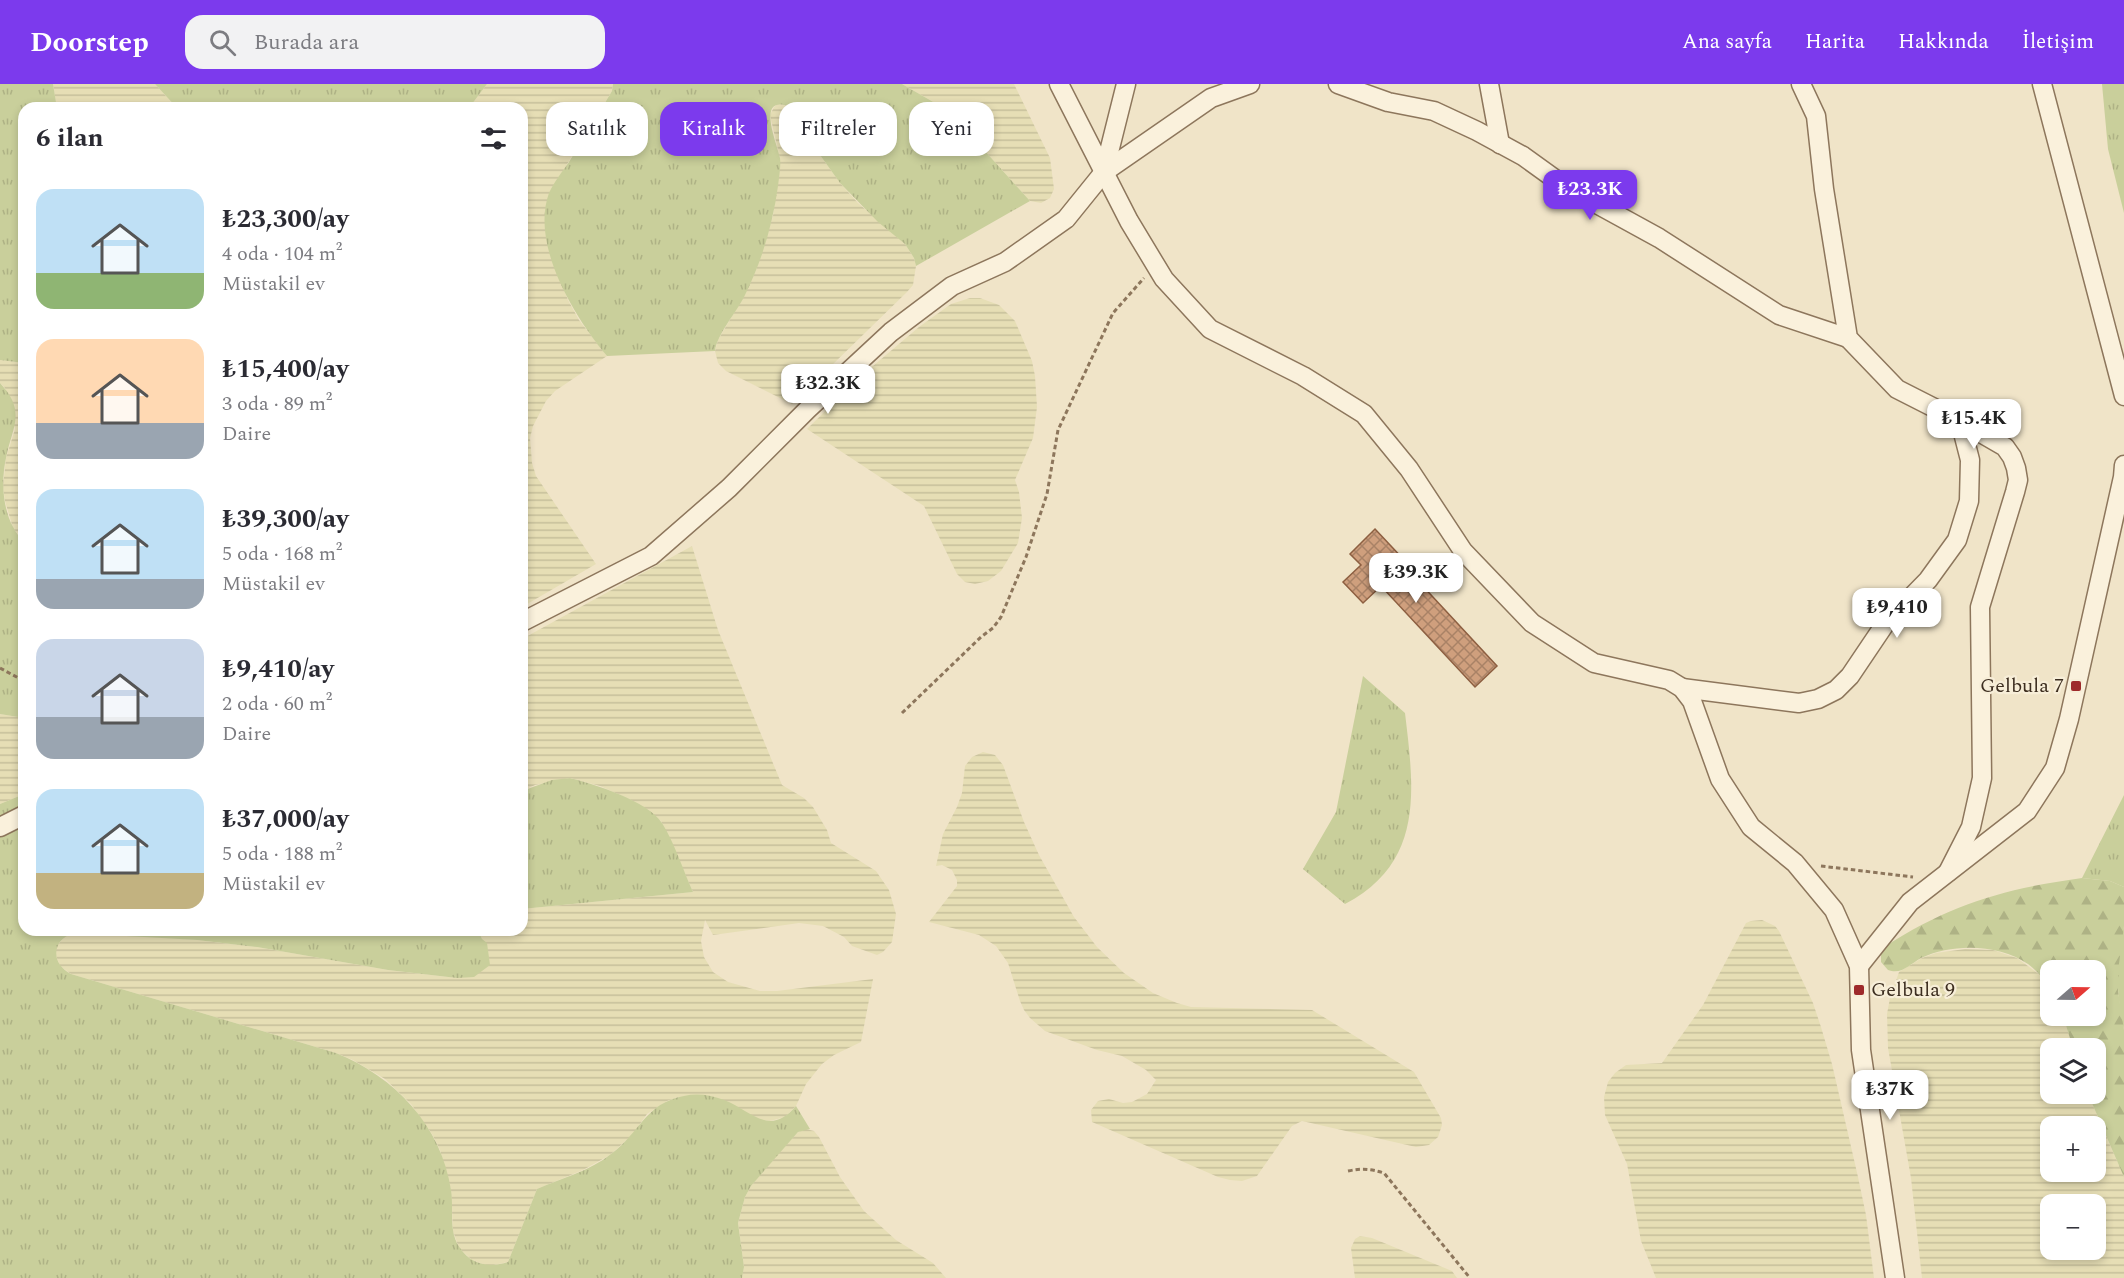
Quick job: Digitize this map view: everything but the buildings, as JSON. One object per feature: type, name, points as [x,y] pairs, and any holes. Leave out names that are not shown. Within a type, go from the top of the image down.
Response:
[{"type":"street","points":[[1059,84],[1130,221],[1164,279],[1210,329],[1303,376],[1364,414],[1409,469],[1463,551],[1532,623],[1594,663],[1669,680],[1682,688],[1692,701],[1720,779],[1751,827],[1796,863],[1834,910],[1859,966],[1861,1050],[1895,1278]]},
{"type":"street","points":[[1104,172],[1126,84]]},
{"type":"street","points":[[528,619],[651,556],[729,488],[808,409],[891,332],[952,286],[1005,262],[1066,219],[1104,172],[1211,98],[1250,84]]},
{"type":"street","points":[[1338,84],[1388,102],[1434,111],[1523,156],[1566,187],[1659,238],[1779,315],[1848,338],[1897,389],[2005,447],[2012,457],[2018,480],[1980,607],[1982,778],[1971,827],[1943,876]]},
{"type":"street","points":[[1489,84],[1500,144]]},
{"type":"street","points":[[1801,84],[1816,116],[1824,189],[1848,338]]},
{"type":"street","points":[[2042,84],[2124,396]]},
{"type":"street","points":[[1682,688],[1799,703],[1818,699],[1836,690],[1850,676],[1885,624],[1928,579],[1957,540],[1969,501],[1970,471],[1970,460],[1960,422]]},
{"type":"street","points":[[1859,966],[1910,902],[2027,811],[2055,768],[2071,708],[2124,465]]},
{"type":"street","points":[[0,827],[18,818]]},
{"type":"path","points":[[902,714],[993,628],[1001,617],[1026,557],[1047,494],[1058,430],[1113,314],[1156,265]]},
{"type":"path","points":[[0,668],[18,678]]},
{"type":"path","points":[[1796,863],[1943,876]]},
{"type":"path","points":[[1348,1171],[1360,1168],[1384,1173],[1470,1278]]},
{"type":"shaded area","points":[[53,84],[155,84],[172,102],[56,102]]},
{"type":"shaded area","points":[[487,84],[613,84],[612,91],[605,102],[546,102],[546,156],[572,156],[550,192],[545,216],[552,259],[568,300],[579,320],[607,356],[555,391],[546,401],[533,426],[530,438],[532,463],[536,476],[596,564],[528,604],[528,102],[474,102]]},
{"type":"shaded area","points":[[902,84],[1014,84],[1050,158],[1054,189],[1050,198],[1041,203],[1030,201],[990,156],[994,156],[994,102],[933,102]]},
{"type":"shaded area","points":[[779,104],[779,155],[770,115],[774,107]]},
{"type":"shaded area","points":[[779,156],[821,156],[858,203],[905,244],[916,266],[913,285],[907,292],[792,404],[726,371],[718,363],[715,351],[718,340],[756,270],[773,216]]},
{"type":"shaded area","points":[[970,298],[980,298],[999,305],[1015,321],[1032,361],[1037,407],[1033,438],[1015,480],[1022,518],[1018,543],[1001,571],[988,581],[975,584],[965,582],[957,574],[924,506],[807,429],[860,377],[919,327],[951,304]]},
{"type":"shaded area","points":[[0,360],[18,362],[18,534],[13,528],[3,487],[6,458],[15,429],[5,388],[0,383]]},
{"type":"shaded area","points":[[692,546],[718,630],[782,785],[804,798],[813,807],[827,830],[831,843],[876,871],[889,890],[896,914],[892,942],[877,955],[852,946],[844,937],[823,926],[799,923],[713,935],[705,920],[701,941],[704,957],[713,972],[728,982],[760,991],[777,991],[873,979],[861,1042],[834,1055],[822,1064],[806,1084],[796,1106],[785,1117],[770,1121],[761,1120],[746,1113],[678,1097],[667,1101],[647,1114],[632,1135],[610,1155],[583,1170],[537,1189],[508,1262],[489,1266],[472,1260],[459,1248],[453,1231],[451,1190],[440,1150],[411,1104],[385,1079],[336,1053],[71,974],[60,966],[55,953],[57,946],[65,936],[142,936],[257,947],[388,970],[457,978],[482,939],[481,936],[528,936],[528,908],[693,892],[661,821],[631,800],[600,786],[570,778],[528,788],[528,636]]},
{"type":"shaded area","points":[[0,714],[18,717],[18,796],[0,804]]},
{"type":"shaded area","points":[[983,752],[995,755],[1003,765],[1039,855],[1074,917],[1097,947],[1124,973],[1153,993],[1191,1007],[1312,1010],[1414,1072],[1441,1118],[1442,1125],[1438,1137],[1429,1145],[1416,1147],[1302,1121],[1292,1126],[1257,1176],[1242,1181],[1218,1177],[1092,1122],[1091,1110],[1098,1101],[1109,1099],[1123,1103],[1132,1102],[1147,1094],[1156,1080],[1146,1070],[1122,1056],[1097,1050],[1045,1031],[1024,1010],[1008,963],[996,946],[979,935],[929,922],[957,886],[952,870],[942,865],[936,866],[943,834],[962,793],[965,766],[972,757]]},
{"type":"shaded area","points":[[1762,920],[1775,926],[1779,931],[1813,1003],[1821,1027],[1832,1064],[1858,1177],[1866,1215],[1874,1278],[1656,1278],[1641,1241],[1627,1164],[1605,1115],[1604,1097],[1608,1082],[1626,1065],[1662,1063],[1703,1005],[1746,923]]},
{"type":"shaded area","points":[[1965,949],[1993,950],[2017,958],[2040,975],[2040,1026],[2066,1026],[2070,1038],[2040,1038],[2040,1104],[2092,1104],[2098,1116],[2040,1116],[2040,1182],[2106,1182],[2106,1136],[2124,1177],[2124,1278],[1922,1278],[1911,1178],[1888,1048],[1887,1014],[1899,972],[1922,958],[1936,953]]},
{"type":"shaded area","points":[[806,1129],[814,1131],[819,1137],[840,1177],[864,1211],[896,1240],[933,1263],[946,1278],[742,1278],[744,1267],[738,1223],[745,1197],[751,1186],[777,1155],[798,1132]]},
{"type":"shaded area","points":[[1360,1236],[1372,1238],[1452,1271],[1457,1278],[1355,1278],[1351,1248],[1355,1239]]},
{"type":"green space","points":[[0,84],[53,84],[56,102],[18,102],[18,362],[0,360]]},
{"type":"green space","points":[[155,84],[487,84],[474,102],[172,102]]},
{"type":"green space","points":[[613,84],[902,84],[933,102],[909,102],[909,156],[990,156],[1030,201],[916,266],[905,244],[878,222],[840,183],[821,156],[897,156],[897,102],[779,102],[779,105],[773,108],[770,114],[780,165],[770,228],[751,282],[719,337],[715,351],[607,356],[582,322],[559,280],[546,235],[545,213],[549,193],[573,156],[648,156],[648,102],[605,102],[612,91]]},
{"type":"green space","points":[[2102,84],[2124,84],[2124,213],[2108,149]]},
{"type":"green space","points":[[0,383],[8,393],[15,411],[14,428],[3,480],[7,514],[18,535],[18,717],[0,714]]},
{"type":"green space","points":[[1363,676],[1405,713],[1411,769],[1411,796],[1402,845],[1389,867],[1371,887],[1345,904],[1303,869],[1336,812]]},
{"type":"green space","points":[[570,778],[593,784],[620,794],[655,815],[671,840],[693,892],[528,908],[528,789],[552,780]]},
{"type":"green space","points":[[2124,795],[2124,887],[2110,881],[2082,878]]},
{"type":"green space","points":[[18,796],[18,936],[68,936],[61,941],[56,953],[64,970],[71,974],[336,1053],[377,1075],[412,1106],[426,1124],[446,1166],[452,1197],[452,1220],[456,1242],[464,1254],[481,1264],[494,1265],[508,1262],[537,1189],[585,1170],[603,1160],[621,1146],[660,1105],[689,1095],[709,1096],[734,1104],[768,1121],[777,1120],[796,1106],[810,1129],[798,1132],[751,1186],[745,1197],[738,1223],[744,1267],[742,1278],[0,1278],[0,804]]},
{"type":"green space","points":[[2082,878],[2110,881],[2124,887],[2124,926],[2118,971],[2118,991],[2124,1030],[2124,1177],[2106,1136],[2106,1116],[2098,1116],[2092,1104],[2106,1104],[2106,1038],[2070,1038],[2066,1026],[2106,1026],[2106,960],[2040,960],[2040,975],[2016,957],[1990,949],[1961,948],[1934,953],[1898,971],[1888,970],[1881,962],[1881,951],[1884,947],[1955,909],[2002,893]]},
{"type":"green space","points":[[2124,926],[2124,1030],[2119,1004],[2118,978],[2119,952]]},
{"type":"green space","points":[[126,936],[481,936],[487,943],[490,965],[474,977],[457,978],[388,970],[257,947],[197,940]]},
{"type":"place","name":"Gelbula 7","points":[[2076,686]]},
{"type":"place","name":"Gelbula 9","points":[[1859,990]]}]
